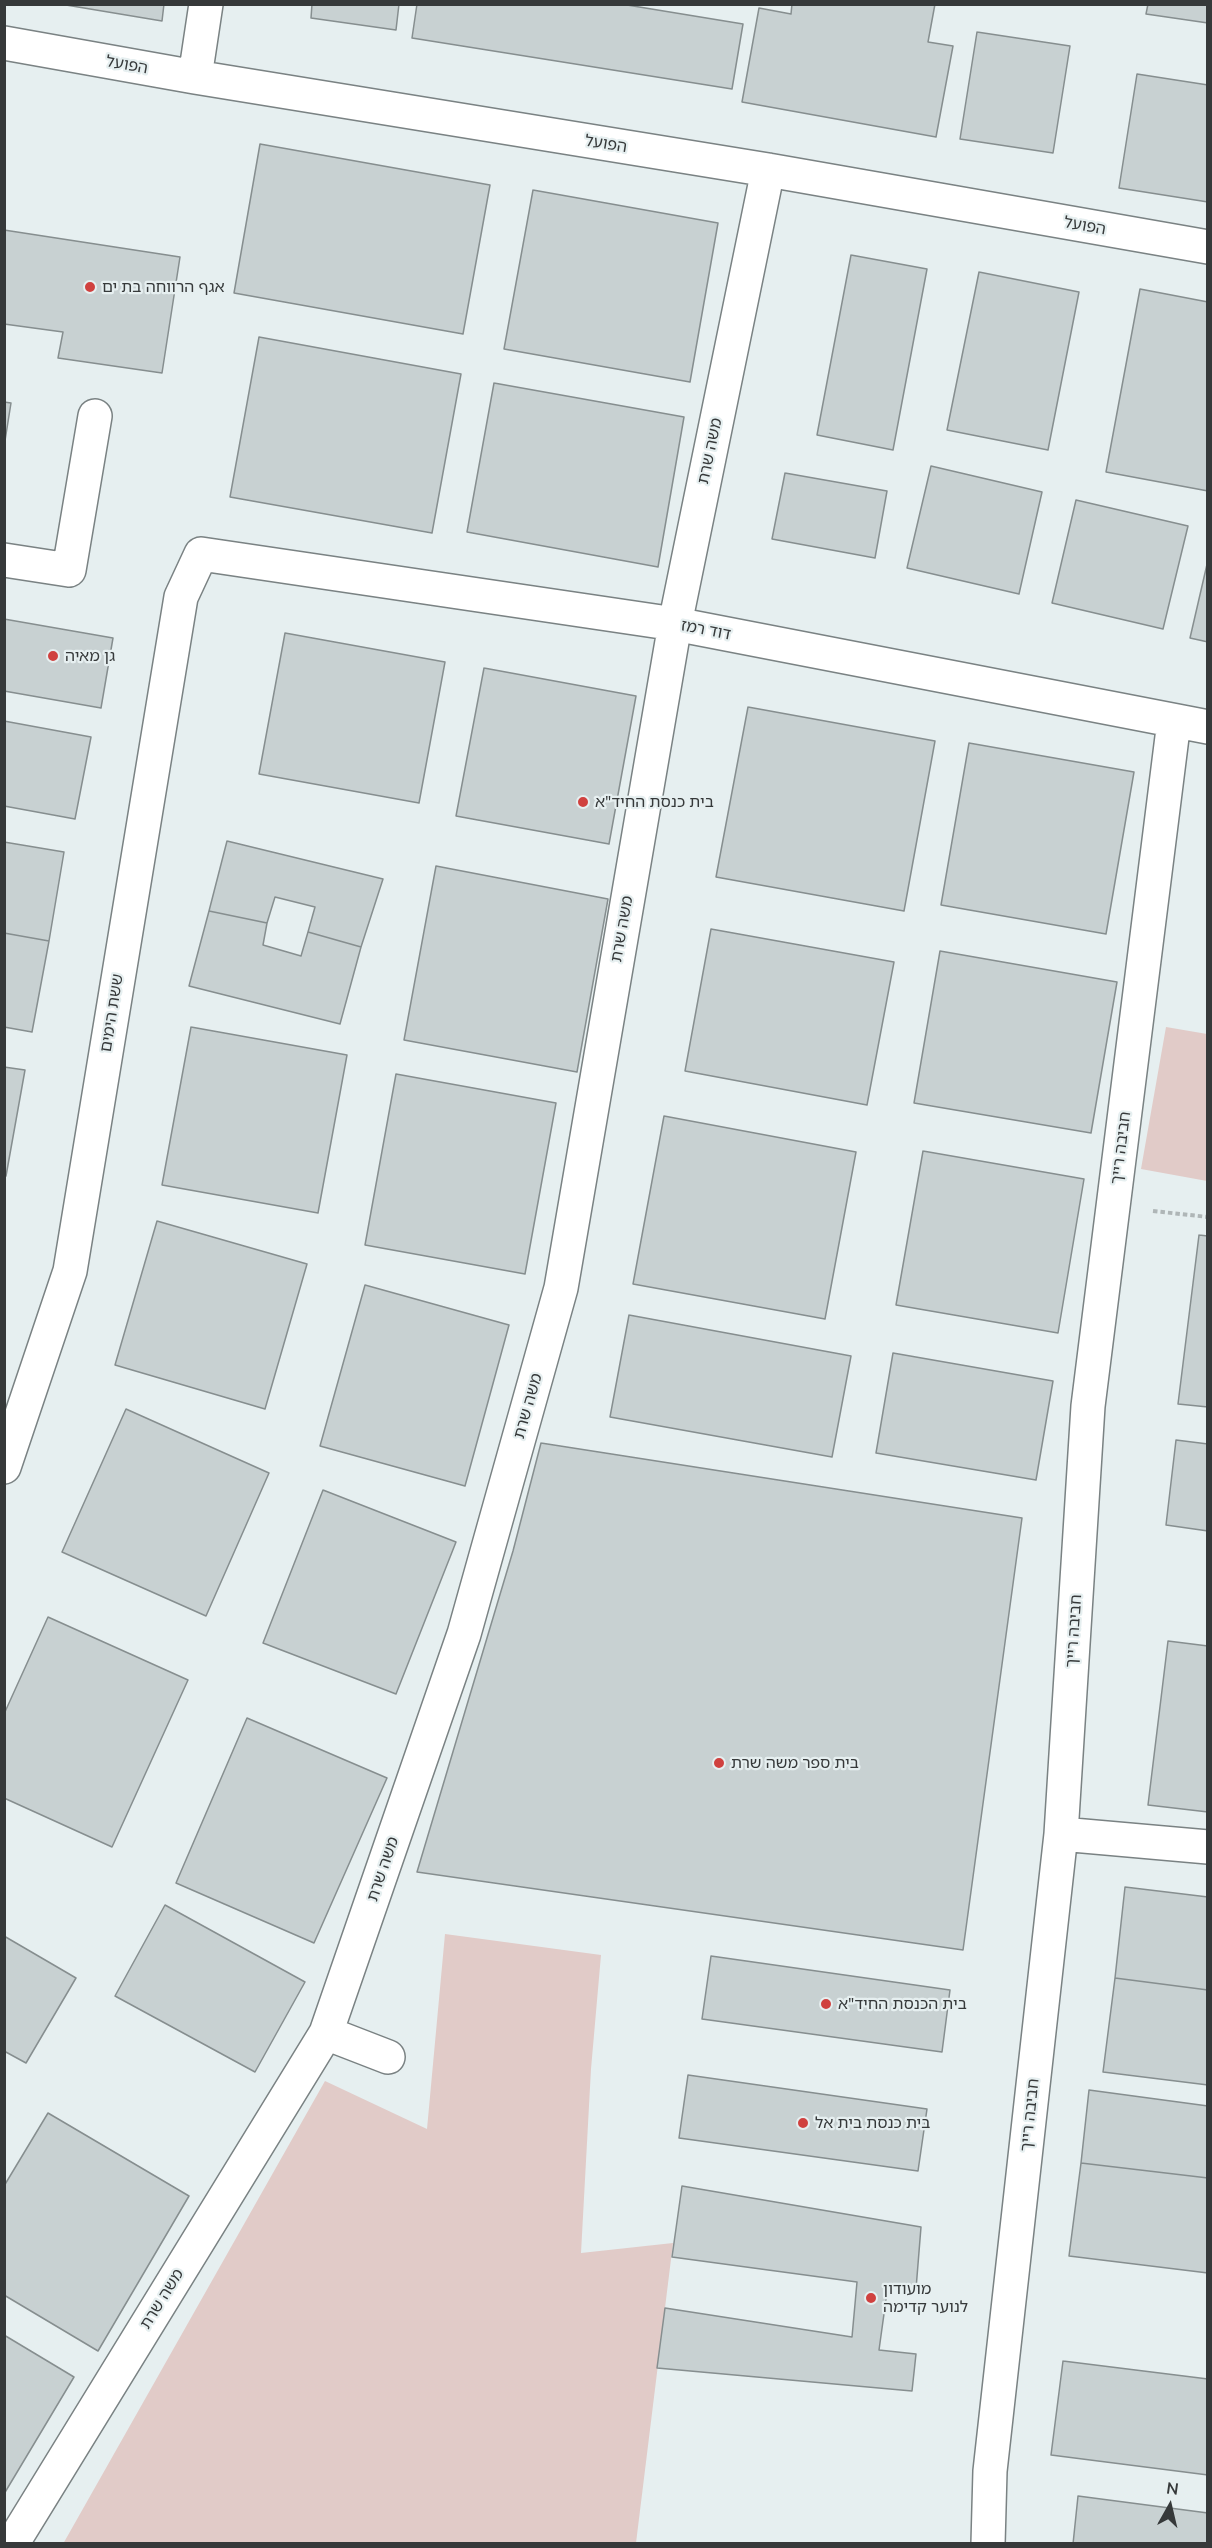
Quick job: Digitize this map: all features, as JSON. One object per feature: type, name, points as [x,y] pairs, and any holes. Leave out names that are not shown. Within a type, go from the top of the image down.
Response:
[{"type":"street","points":[[195,77],[206,4]]},
{"type":"street","name":"הפועל","points":[[4,43],[195,77],[768,170],[1208,247]]},
{"type":"street","name":"משה שרת","points":[[12,2544],[326,2033],[464,1634],[561,1288],[675,624],[768,170]]},
{"type":"street","points":[[4,560],[69,570],[94,416]]},
{"type":"street","name":"דוד רמז","points":[[201,554],[675,624],[1208,727]]},
{"type":"street","name":"ששת הימים","points":[[4,1467],[70,1271],[181,597],[201,554]]},
{"type":"street","name":"חביבה רייך","points":[[988,2544],[990,2471],[1061,1834],[1089,1406],[1174,721]]},
{"type":"street","points":[[1061,1834],[1208,1847]]},
{"type":"street","points":[[326,2033],[388,2057]]},
{"type":"path","points":[[1113,1206],[1208,1217]]},
{"type":"shaded area","points":[[1166,1027],[1207,1034],[1207,1181],[1141,1169]]},
{"type":"shaded area","points":[[445,1934],[601,1955],[591,2069],[581,2253],[673,2243],[636,2543],[63,2544],[325,2081],[427,2129]]},
{"type":"building","points":[[60,4],[164,4],[162,21]]},
{"type":"building","points":[[312,4],[399,4],[396,30],[311,18]]},
{"type":"building","points":[[417,4],[621,4],[743,24],[732,89],[412,38]]},
{"type":"building","points":[[792,4],[935,4],[928,42],[953,46],[936,137],[742,102],[759,8],[791,14]]},
{"type":"building","points":[[1148,4],[1208,4],[1208,23],[1146,14]]},
{"type":"building","points":[[977,32],[1070,46],[1053,153],[960,139]]},
{"type":"building","points":[[1137,74],[1208,85],[1208,202],[1119,188]]},
{"type":"building","points":[[260,144],[490,185],[463,334],[234,293]]},
{"type":"building","points":[[533,190],[718,223],[690,382],[504,349]]},
{"type":"building","name":"אגף הרווחה בת ים","points":[[4,230],[180,257],[162,373],[58,358],[63,332],[4,324]]},
{"type":"building","points":[[851,255],[927,269],[893,450],[817,435]]},
{"type":"building","points":[[979,272],[1079,292],[1048,450],[947,430]]},
{"type":"building","points":[[1140,289],[1208,302],[1208,491],[1106,472]]},
{"type":"building","points":[[259,337],[461,374],[432,533],[230,497]]},
{"type":"building","points":[[494,383],[684,417],[658,567],[467,532]]},
{"type":"building","points":[[4,402],[11,403],[4,447]]},
{"type":"building","points":[[931,466],[1042,492],[1019,594],[907,568]]},
{"type":"building","points":[[785,473],[887,491],[875,558],[772,539]]},
{"type":"building","points":[[1076,500],[1188,526],[1163,629],[1052,603]]},
{"type":"building","points":[[1208,560],[1208,642],[1190,638]]},
{"type":"building","points":[[4,619],[113,638],[101,708],[4,691]]},
{"type":"building","points":[[285,633],[445,662],[419,803],[259,774]]},
{"type":"building","points":[[484,668],[636,696],[609,844],[456,816]]},
{"type":"building","points":[[748,707],[935,741],[904,911],[716,877]]},
{"type":"building","points":[[4,721],[91,737],[75,819],[4,806]]},
{"type":"building","points":[[969,743],[1134,772],[1106,934],[941,905]]},
{"type":"building","points":[[227,841],[383,879],[361,947],[308,932],[315,907],[275,897],[267,923],[209,911]]},
{"type":"building","points":[[4,842],[64,852],[49,941],[4,933]]},
{"type":"building","points":[[436,866],[608,899],[577,1072],[404,1040]]},
{"type":"building","points":[[209,911],[267,923],[263,945],[301,956],[308,932],[361,947],[340,1024],[189,986]]},
{"type":"building","points":[[711,929],[894,962],[867,1105],[685,1071]]},
{"type":"building","points":[[4,933],[49,941],[32,1032],[4,1027]]},
{"type":"building","points":[[940,951],[1117,982],[1091,1133],[914,1103]]},
{"type":"building","points":[[191,1027],[347,1055],[318,1213],[162,1185]]},
{"type":"building","points":[[4,1067],[25,1070],[6,1176],[4,1176]]},
{"type":"building","points":[[396,1074],[556,1103],[525,1274],[365,1245]]},
{"type":"building","points":[[664,1116],[856,1152],[825,1319],[633,1284]]},
{"type":"building","points":[[923,1151],[1084,1179],[1058,1333],[896,1305]]},
{"type":"building","points":[[157,1221],[307,1264],[265,1409],[115,1365]]},
{"type":"building","points":[[1199,1235],[1208,1236],[1208,1407],[1178,1404]]},
{"type":"building","points":[[365,1285],[509,1325],[465,1486],[320,1446]]},
{"type":"building","points":[[629,1315],[851,1356],[832,1457],[610,1417]]},
{"type":"building","points":[[893,1353],[1053,1381],[1036,1480],[876,1453]]},
{"type":"building","points":[[126,1409],[269,1473],[206,1616],[62,1552]]},
{"type":"building","points":[[1176,1440],[1208,1444],[1208,1531],[1166,1525]]},
{"type":"building","name":"בית ספר משה שרת","points":[[541,1443],[1022,1518],[963,1950],[417,1872],[513,1551]]},
{"type":"building","points":[[323,1490],[456,1542],[396,1694],[263,1643]]},
{"type":"building","points":[[48,1617],[188,1680],[112,1847],[4,1798],[4,1714]]},
{"type":"building","points":[[1168,1641],[1208,1646],[1208,1812],[1148,1805]]},
{"type":"building","points":[[247,1718],[387,1778],[314,1943],[176,1883]]},
{"type":"building","points":[[1125,1887],[1208,1897],[1208,1990],[1115,1978]]},
{"type":"building","points":[[165,1905],[305,1982],[255,2072],[115,1996]]},
{"type":"building","points":[[4,1936],[76,1978],[26,2063],[4,2051]]},
{"type":"building","name":"בית הכנסת החיד\"א","points":[[711,1956],[950,1990],[942,2052],[702,2019]]},
{"type":"building","points":[[1115,1978],[1208,1990],[1208,2085],[1103,2072]]},
{"type":"building","name":"בית כנסת בית אל","points":[[688,2075],[927,2109],[918,2171],[679,2138]]},
{"type":"building","points":[[1089,2090],[1208,2106],[1208,2178],[1081,2163]]},
{"type":"building","points":[[48,2113],[189,2196],[98,2351],[4,2295],[4,2186]]},
{"type":"building","points":[[1081,2163],[1208,2178],[1208,2273],[1069,2256]]},
{"type":"building","name":"מועודון לנוער קדימה","points":[[682,2186],[921,2227],[916,2289],[888,2285],[879,2350],[916,2354],[912,2391],[657,2368],[665,2308],[852,2337],[857,2282],[672,2257]]},
{"type":"building","points":[[4,2335],[74,2377],[4,2494]]},
{"type":"building","points":[[1063,2361],[1208,2379],[1208,2475],[1051,2455]]},
{"type":"building","points":[[1078,2496],[1208,2513],[1208,2544],[1073,2544]]},
{"type":"place","name":"אגף הרווחה בת ים","points":[[90,287]]},
{"type":"place","name":"גן מאיה","points":[[53,656]]},
{"type":"place","name":"בית כנסת החיד\"א","points":[[583,802]]},
{"type":"place","name":"בית ספר משה שרת","points":[[719,1763]]},
{"type":"place","name":"בית הכנסת החיד\"א","points":[[826,2004]]},
{"type":"place","name":"בית כנסת בית אל","points":[[803,2123]]},
{"type":"place","name":"מועודון לנוער קדימה","points":[[871,2298]]}]
